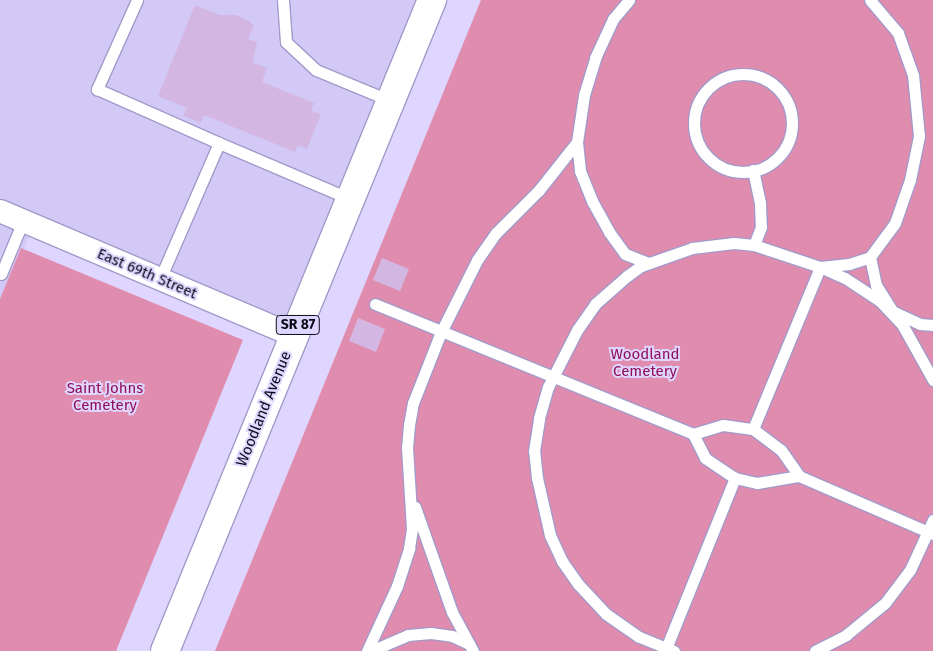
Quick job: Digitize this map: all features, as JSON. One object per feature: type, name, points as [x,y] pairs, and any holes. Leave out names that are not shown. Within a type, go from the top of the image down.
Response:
[{"type":"main road","name":"Woodland Avenue","points":[[165,651],[432,0]]},
{"type":"street","name":"East 69th Street","points":[[0,211],[294,336]]},
{"type":"lane","points":[[137,0],[97,89],[350,199]]},
{"type":"lane","points":[[283,0],[286,42],[316,70],[391,101]]},
{"type":"lane","points":[[621,281],[627,268],[625,254],[592,201],[580,171],[577,142],[584,95],[595,58],[613,19],[629,0]]},
{"type":"lane","points":[[820,267],[849,264],[870,257],[895,223],[910,180],[919,136],[919,116],[914,75],[907,54],[887,17],[870,0]]},
{"type":"lane","points":[[730,76],[761,77],[775,85],[791,111],[792,127],[788,142],[779,156],[766,166],[753,170],[733,171],[718,165],[705,154],[697,139],[694,123],[697,106],[705,92],[730,76]]},
{"type":"lane","points":[[369,651],[397,586],[409,548],[411,496],[407,448],[408,425],[413,404],[441,332],[477,260],[496,233],[539,190],[577,142]]},
{"type":"lane","points":[[160,279],[219,143]]},
{"type":"lane","points":[[753,170],[760,203],[761,227],[754,246]]},
{"type":"lane","points":[[1,274],[23,221]]},
{"type":"lane","points":[[734,478],[668,650],[639,637],[606,614],[578,584],[556,549],[540,499],[534,451],[538,418],[552,378],[586,317],[621,281],[649,263],[712,244],[754,246],[820,267],[857,286],[892,311],[920,324],[933,325]]},
{"type":"lane","points":[[625,254],[649,263]]},
{"type":"lane","points":[[870,257],[876,285],[933,380]]},
{"type":"lane","points":[[753,429],[820,267]]},
{"type":"lane","points":[[375,304],[552,378],[693,434],[723,425],[753,429],[781,450],[799,476],[931,533]]},
{"type":"lane","points":[[693,434],[705,458],[734,478],[756,483],[799,476]]},
{"type":"lane","points":[[411,496],[452,612],[471,648]]},
{"type":"lane","points":[[815,651],[846,635],[884,603],[910,570],[931,533],[933,520]]},
{"type":"lane","points":[[369,651],[408,635],[431,633],[452,636],[471,648]]},
{"type":"shaded area","points":[[0,0],[432,0],[294,336],[34,226],[0,299]]},
{"type":"green space","name":"Woodland Cemetery","points":[[481,0],[933,0],[933,651],[215,651]]},
{"type":"green space","name":"Saint Johns Cemetery","points":[[21,248],[243,340],[116,651],[0,651],[0,299]]},
{"type":"building","points":[[195,5],[220,15],[236,15],[249,21],[254,26],[248,39],[257,42],[253,63],[267,68],[262,82],[314,103],[311,111],[321,114],[307,149],[298,145],[295,152],[204,115],[201,123],[183,116],[187,108],[158,96]]},
{"type":"building","points":[[382,258],[409,269],[400,291],[373,280]]},
{"type":"building","points":[[358,318],[385,329],[376,352],[349,341]]}]
